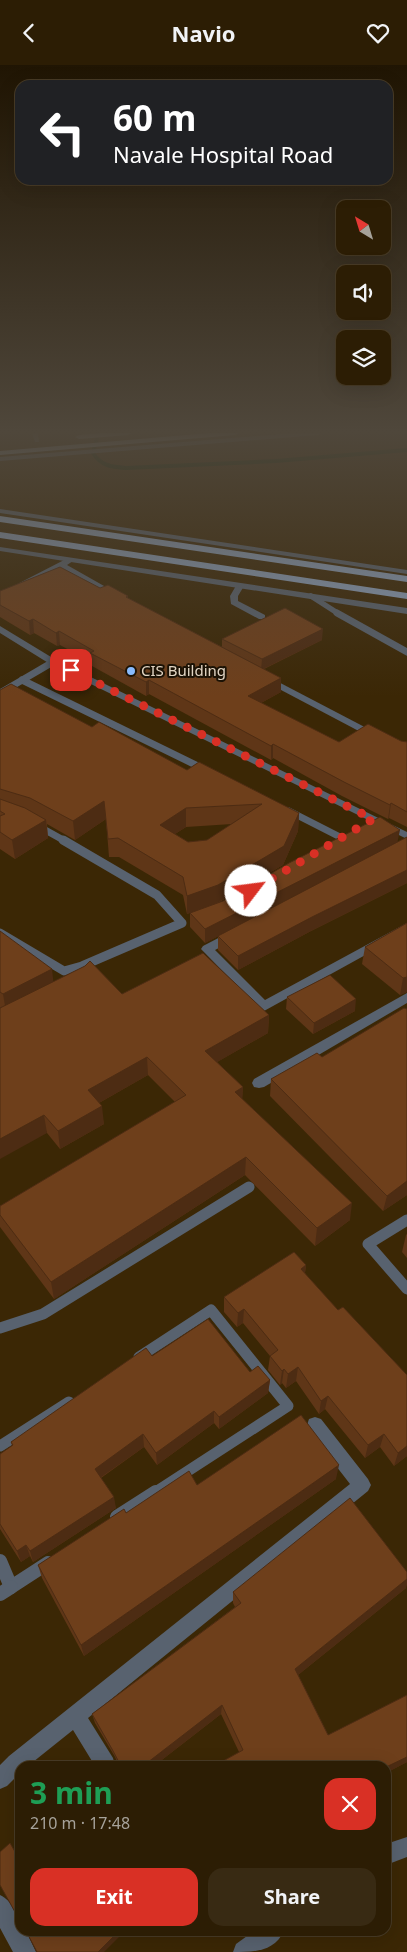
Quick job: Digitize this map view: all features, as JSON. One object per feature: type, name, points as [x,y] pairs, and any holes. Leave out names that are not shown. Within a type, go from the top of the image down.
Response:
[{"type":"highway","points":[[14,521],[407,579]]},
{"type":"highway","points":[[0,535],[407,596]]},
{"type":"street","points":[[64,521],[407,572]]},
{"type":"street","points":[[0,549],[407,611]]},
{"type":"street","points":[[0,596],[71,560]]},
{"type":"street","points":[[61,565],[128,603]]},
{"type":"street","points":[[240,586],[234,596],[234,602],[262,617]]},
{"type":"street","points":[[0,629],[53,662],[407,836]]},
{"type":"street","points":[[262,676],[383,739]]},
{"type":"street","points":[[242,931],[207,949],[264,1006],[407,927]]},
{"type":"street","points":[[259,1083],[394,1010],[407,997]]},
{"type":"street","points":[[19,1761],[362,1485],[315,1425]]},
{"type":"street","points":[[75,1716],[103,1761]]},
{"type":"street","points":[[0,1779],[15,1764]]},
{"type":"street","points":[[391,1853],[407,1847]]},
{"type":"street","points":[[0,1906],[15,1934]]},
{"type":"street","points":[[16,1936],[25,1952]]},
{"type":"street","points":[[244,1952],[266,1936]]},
{"type":"lane","points":[[311,597],[358,626],[407,652]]},
{"type":"lane","points":[[0,693],[53,662]]},
{"type":"lane","points":[[22,680],[209,772]]},
{"type":"lane","points":[[280,807],[345,836],[334,842]]},
{"type":"lane","points":[[362,826],[373,819]]},
{"type":"lane","points":[[30,821],[157,895],[182,923]]},
{"type":"lane","points":[[0,933],[64,971],[83,969],[191,920]]},
{"type":"lane","points":[[0,1328],[43,1314],[249,1187]]},
{"type":"lane","points":[[407,1220],[368,1245],[407,1289]]},
{"type":"lane","points":[[109,1523],[288,1406],[211,1310],[130,1363]]},
{"type":"lane","points":[[0,1446],[81,1394]]},
{"type":"lane","points":[[0,1561],[6,1590],[60,1555]]},
{"type":"building","points":[[60,567],[100,588],[108,585],[128,596],[126,597],[281,678],[248,696],[339,742],[368,724],[401,741],[407,742],[407,812],[344,782],[273,744],[271,746],[149,680],[146,682],[90,653],[94,651],[59,631],[56,633],[33,619],[29,621],[0,605],[0,591]]},
{"type":"building","points":[[285,608],[323,629],[262,659],[222,639]]},
{"type":"building","points":[[11,684],[92,727],[99,722],[187,770],[199,762],[299,813],[284,846],[218,885],[187,896],[183,877],[118,838],[108,839],[104,801],[73,821],[30,798],[0,789],[0,690]],"holes":[[[262,804],[207,840],[188,842],[160,825],[186,808]]]},
{"type":"building","points":[[0,799],[25,808],[46,820],[12,840],[0,832],[0,816],[5,814],[0,811]]},
{"type":"building","points":[[380,817],[400,830],[205,929],[190,913],[223,901],[289,863]]},
{"type":"building","points":[[407,837],[407,870],[238,956],[218,936]]},
{"type":"building","points":[[407,923],[407,977],[403,978],[365,947]]},
{"type":"building","points":[[0,931],[52,969],[3,994],[0,992]]},
{"type":"building","points":[[203,953],[269,1015],[205,1051],[243,1087],[235,1092],[352,1203],[317,1228],[246,1157],[51,1282],[0,1215],[0,1206],[186,1095],[147,1057],[88,1090],[102,1106],[58,1131],[44,1115],[0,1139],[0,1008],[85,966],[90,961],[122,994]]},
{"type":"building","points":[[330,975],[356,999],[314,1023],[287,997]]},
{"type":"building","points":[[404,1008],[407,1009],[407,1181],[387,1196],[271,1079],[317,1053],[322,1057]]},
{"type":"building","points":[[294,1252],[306,1265],[301,1269],[338,1310],[343,1307],[407,1375],[407,1446],[398,1453],[384,1434],[368,1445],[328,1396],[321,1401],[298,1367],[288,1374],[284,1369],[282,1371],[270,1356],[278,1350],[244,1309],[238,1313],[224,1297]]},
{"type":"building","points":[[208,1319],[250,1372],[258,1366],[270,1380],[219,1417],[214,1411],[156,1453],[143,1434],[95,1469],[114,1497],[30,1551],[26,1545],[17,1551],[0,1524],[0,1454],[13,1445],[11,1442],[146,1348],[152,1356]]},
{"type":"building","points":[[301,1415],[339,1465],[81,1645],[38,1565],[124,1509],[126,1513],[189,1471],[197,1485]]},
{"type":"building","points":[[350,1498],[407,1572],[407,1579],[295,1669],[328,1735],[407,1695],[407,1757],[391,1765],[391,1761],[223,1761],[243,1750],[222,1705],[149,1761],[118,1761],[92,1714],[241,1603],[233,1592]]},
{"type":"building","points":[[10,1843],[15,1852],[15,1912],[0,1885],[0,1852]]},
{"type":"building","points":[[29,1936],[114,1936],[98,1952],[37,1952]]},
{"type":"place","name":"CIS Building","points":[[131,671]]},
{"type":"route","points":[[71,670],[373,819],[251,891]]}]
